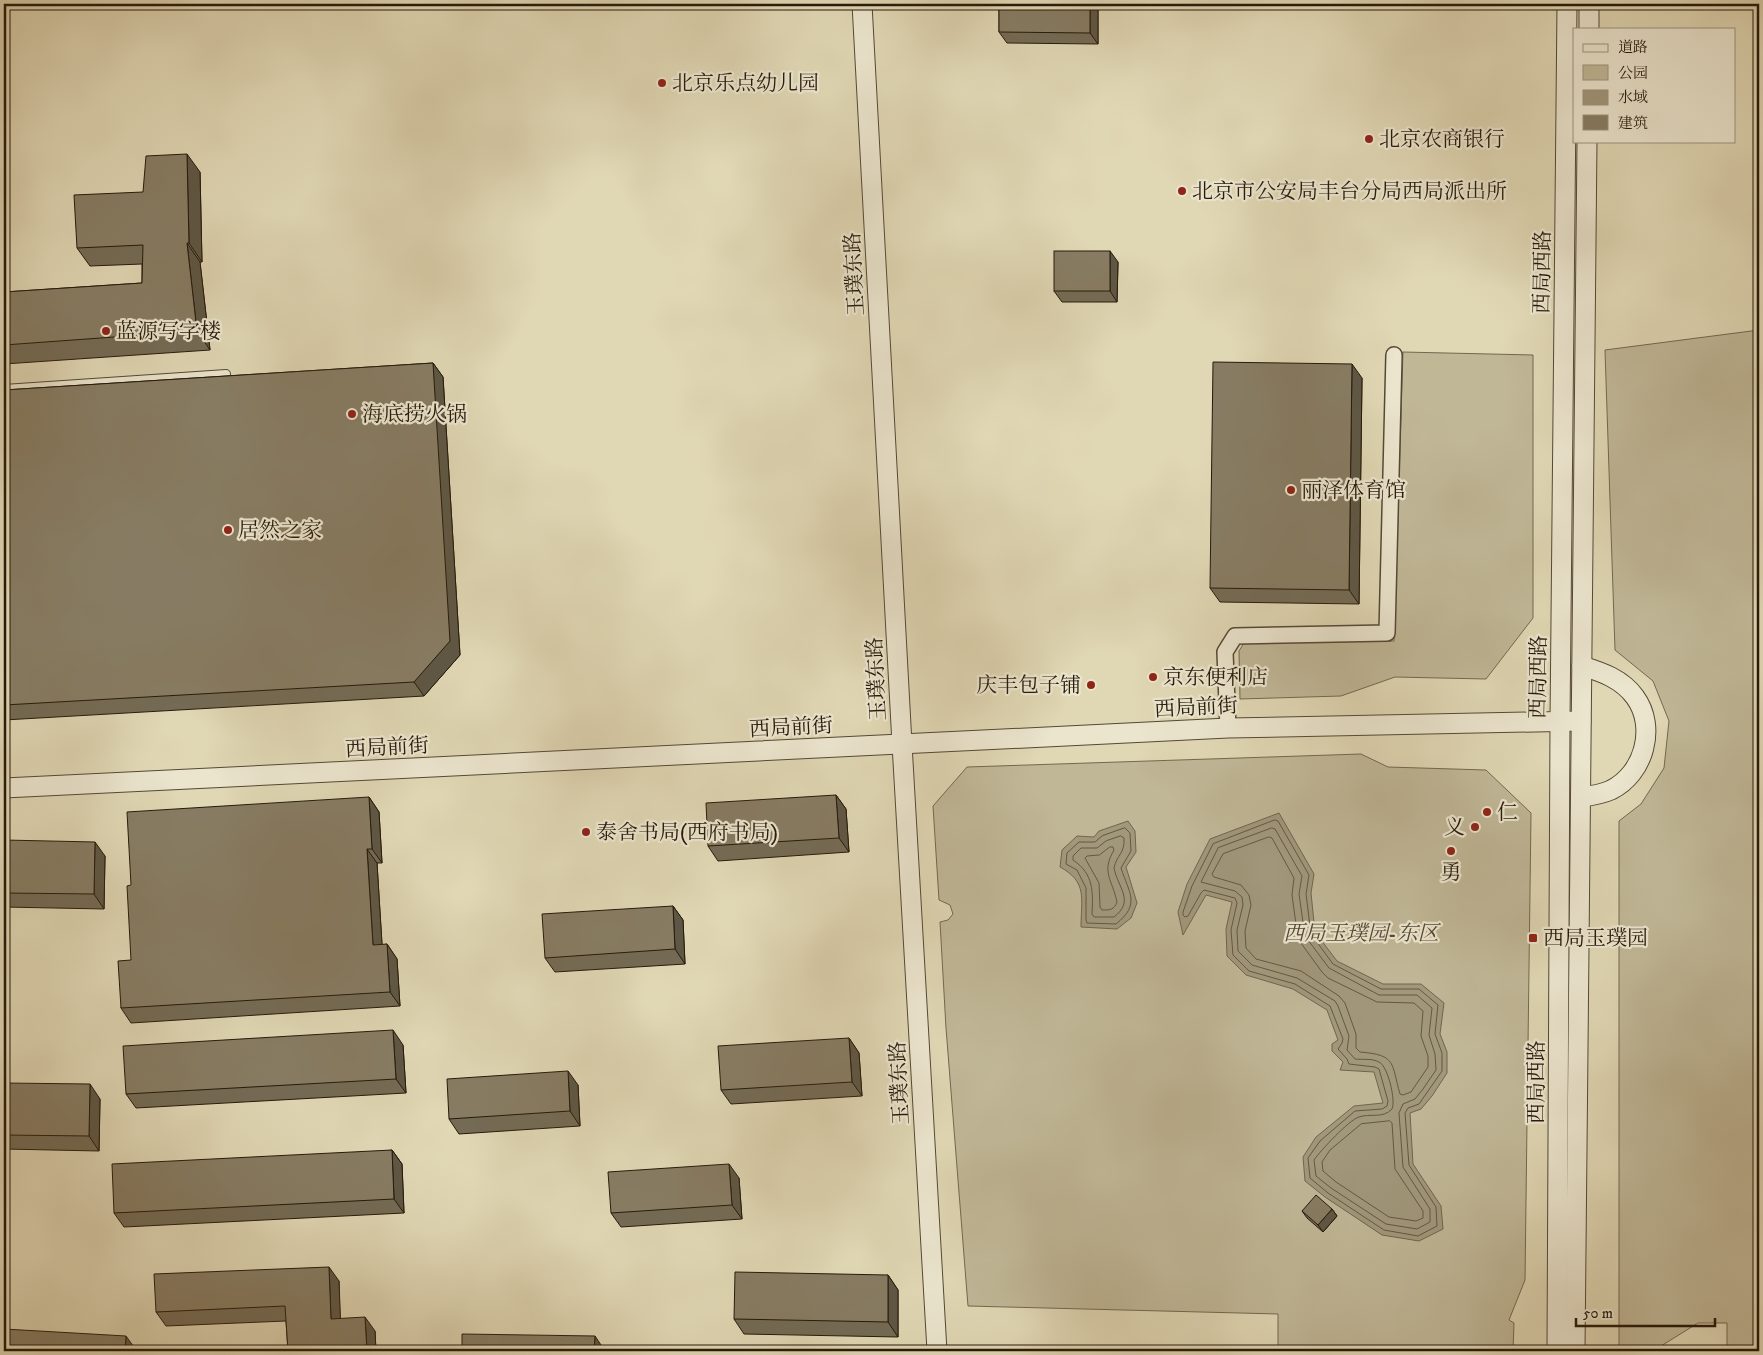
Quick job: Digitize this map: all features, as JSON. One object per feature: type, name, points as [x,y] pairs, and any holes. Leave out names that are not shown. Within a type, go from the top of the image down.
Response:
[{"type":"street","name":"玉璞东路","points":[[862,4],[937,1351]]},
{"type":"street","name":"西局西路","points":[[1557,1351],[1560,722],[1567,4]]},
{"type":"street","points":[[1588,28],[1589,4]]},
{"type":"street","name":"西局西路","points":[[1575,1351],[1587,142]]},
{"type":"street","points":[[1228,728],[1225,652],[1235,636],[1387,634],[1394,355]]},
{"type":"street","points":[[1581,797],[1611,790],[1624,781],[1635,770],[1645,742],[1645,725],[1642,709],[1634,696],[1610,676],[1582,666]]},
{"type":"street","name":"西局前街","points":[[4,788],[1228,728],[1582,721]]},
{"type":"lane","points":[[4,389],[226,374]]},
{"type":"green space","points":[[1759,330],[1759,1347],[1727,1348],[1727,1323],[1698,1323],[1653,1351],[1619,1351],[1619,821],[1641,804],[1664,768],[1669,721],[1653,681],[1615,650],[1605,350]]},
{"type":"green space","points":[[1403,352],[1533,355],[1533,618],[1486,679],[1395,677],[1341,696],[1240,699],[1239,651],[1244,643],[1394,641]]},
{"type":"green space","name":"西局玉璞园-东区","points":[[1361,754],[1388,767],[1486,770],[1531,813],[1525,1280],[1509,1320],[1514,1323],[1513,1351],[1278,1351],[1278,1314],[968,1306],[946,1028],[940,922],[948,920],[953,914],[950,905],[939,900],[933,806],[967,767]]},
{"type":"water","points":[[1279,813],[1314,874],[1311,893],[1315,932],[1337,961],[1383,984],[1421,984],[1444,1003],[1440,1034],[1447,1052],[1447,1073],[1421,1109],[1410,1113],[1413,1164],[1441,1206],[1443,1229],[1419,1241],[1382,1235],[1325,1197],[1305,1181],[1303,1157],[1316,1137],[1354,1106],[1383,1103],[1374,1072],[1340,1070],[1343,1062],[1332,1051],[1332,1044],[1338,1040],[1327,1010],[1293,989],[1246,975],[1227,956],[1226,929],[1232,902],[1206,895],[1183,935],[1178,912],[1187,884],[1210,839]]},
{"type":"water","points":[[1128,821],[1135,831],[1136,852],[1126,867],[1137,903],[1131,918],[1117,929],[1081,927],[1081,892],[1075,879],[1060,867],[1062,850],[1077,836],[1094,837],[1099,831]]},
{"type":"building","points":[[999,4],[1090,4],[1090,33],[999,32]]},
{"type":"building","points":[[187,154],[189,243],[187,243],[197,331],[4,345],[4,292],[142,283],[143,245],[77,248],[74,195],[143,192],[146,156]]},
{"type":"building","points":[[1054,251],[1110,251],[1110,291],[1054,291]]},
{"type":"building","name":"丽泽体育馆","points":[[1213,362],[1352,364],[1349,590],[1210,588]]},
{"type":"building","name":"居然之家","points":[[433,363],[450,641],[414,682],[4,705],[4,390]]},
{"type":"building","points":[[836,795],[839,838],[708,846],[706,803]]},
{"type":"building","points":[[369,797],[372,849],[367,849],[373,945],[387,944],[390,992],[121,1008],[118,961],[131,960],[127,886],[131,885],[127,812]]},
{"type":"building","points":[[4,840],[95,842],[94,894],[4,893]]},
{"type":"building","points":[[673,906],[675,949],[545,958],[542,914]]},
{"type":"building","points":[[393,1030],[396,1079],[126,1094],[123,1046]]},
{"type":"building","points":[[849,1038],[852,1082],[721,1090],[718,1046]]},
{"type":"building","points":[[568,1071],[570,1111],[449,1119],[447,1079]]},
{"type":"building","points":[[4,1083],[90,1084],[89,1136],[4,1135]]},
{"type":"building","points":[[392,1150],[394,1199],[114,1213],[112,1164]]},
{"type":"building","points":[[729,1164],[732,1205],[611,1213],[608,1172]]},
{"type":"building","points":[[1316,1195],[1332,1209],[1318,1225],[1302,1211]]},
{"type":"building","points":[[329,1267],[331,1319],[365,1317],[367,1351],[288,1351],[285,1306],[156,1312],[154,1274]]},
{"type":"building","points":[[735,1272],[888,1275],[888,1322],[734,1319]]},
{"type":"building","points":[[4,1329],[126,1336],[125,1351],[4,1351]]},
{"type":"building","points":[[462,1334],[595,1336],[594,1351],[462,1351]]},
{"type":"place","name":"北京乐点幼儿园","points":[[662,83]]},
{"type":"place","name":"北京农商银行","points":[[1369,139]]},
{"type":"place","name":"北京市公安局丰台分局西局派出所","points":[[1182,191]]},
{"type":"place","name":"蓝源写字楼","points":[[106,331]]},
{"type":"place","name":"海底捞火锅","points":[[352,414]]},
{"type":"place","name":"丽泽体育馆","points":[[1291,490]]},
{"type":"place","name":"居然之家","points":[[228,530]]},
{"type":"place","name":"京东便利店","points":[[1153,677]]},
{"type":"place","name":"庆丰包子铺","points":[[1091,685]]},
{"type":"place","name":"仁","points":[[1487,812]]},
{"type":"place","name":"义","points":[[1475,827]]},
{"type":"place","name":"泰舍书局(西府书局)","points":[[586,832]]},
{"type":"place","name":"勇","points":[[1451,851]]},
{"type":"place","name":"西局玉璞园","points":[[1533,938]]}]
